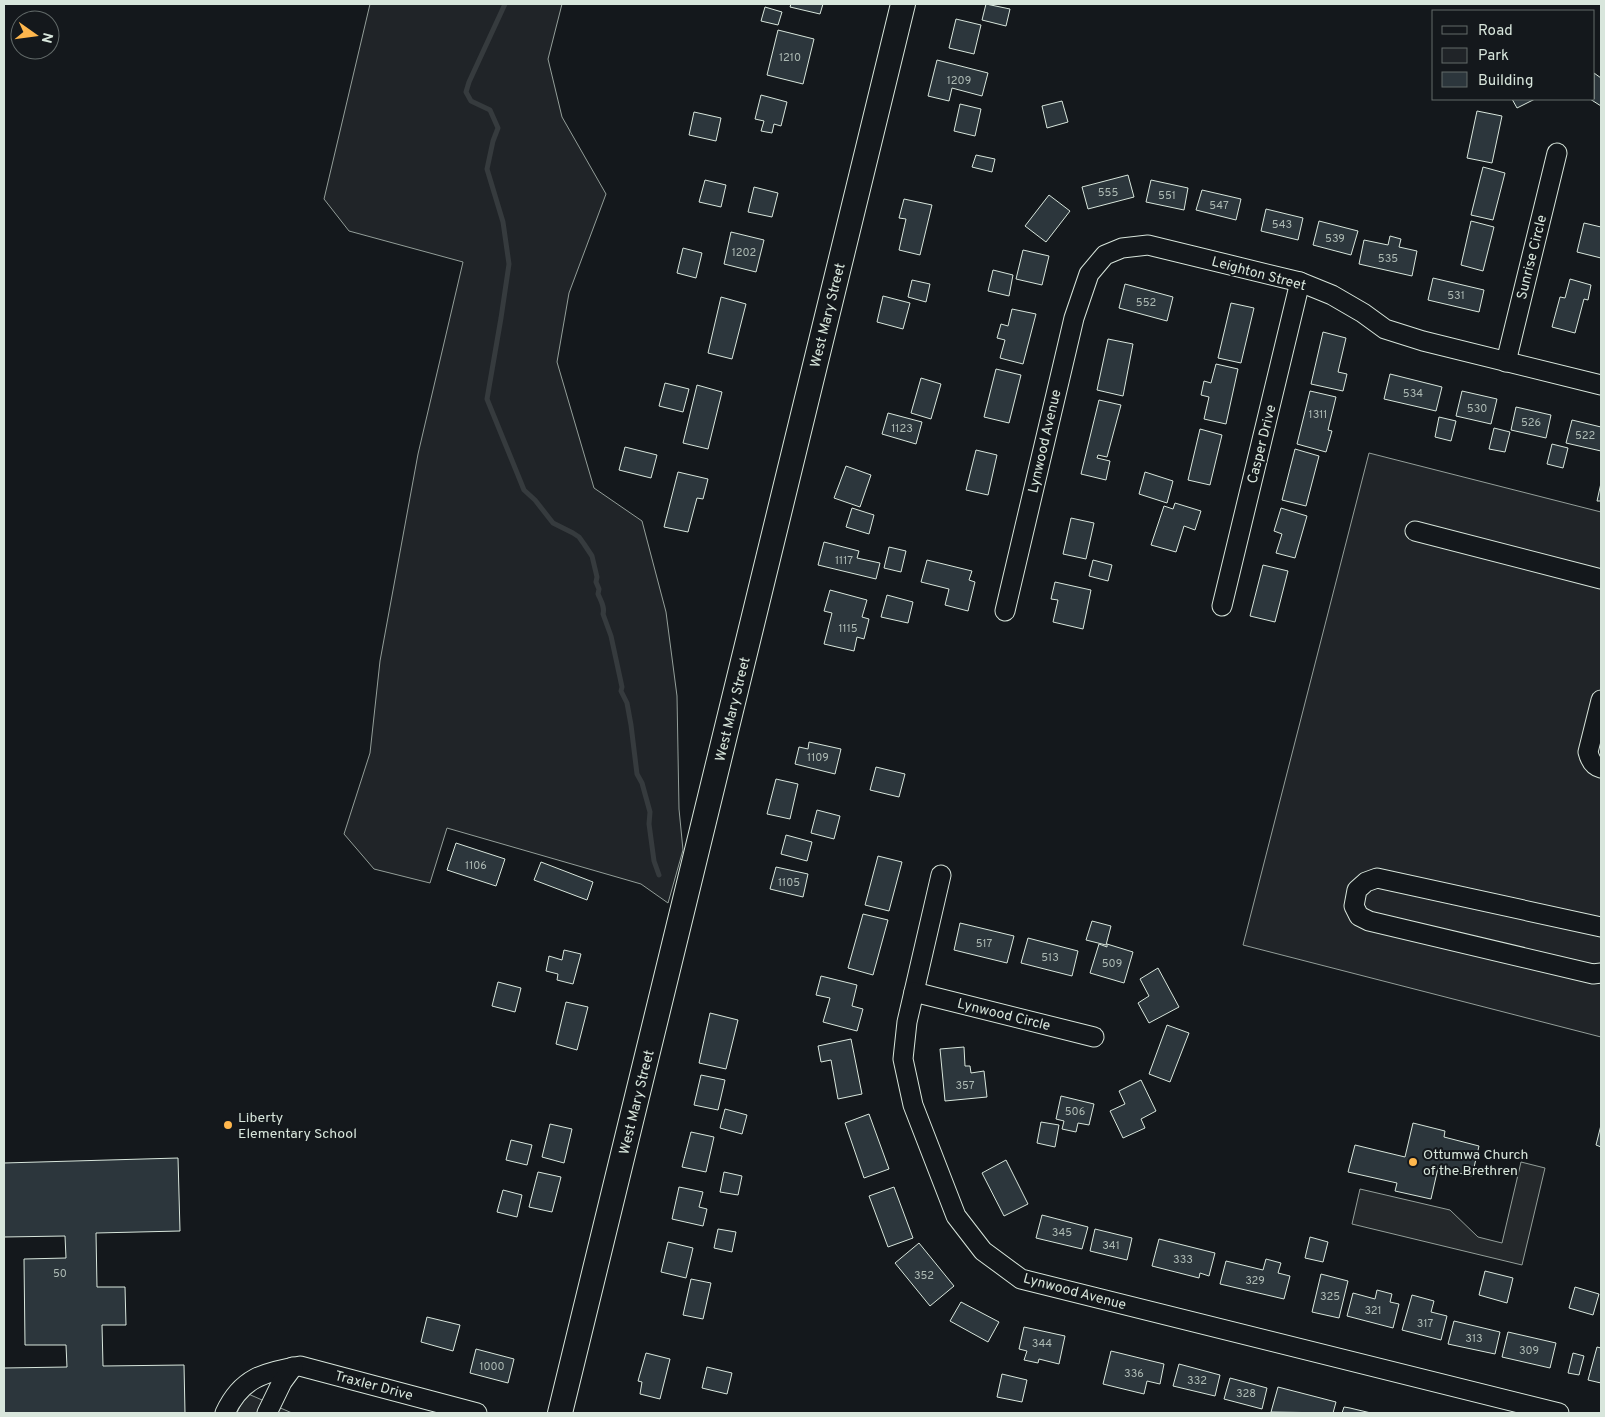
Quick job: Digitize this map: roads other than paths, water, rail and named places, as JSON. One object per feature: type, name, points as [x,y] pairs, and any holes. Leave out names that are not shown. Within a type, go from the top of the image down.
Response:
[{"type":"main road","name":"West Mary Street","points":[[560,1413],[903,4]]},
{"type":"street","name":"Sunrise Circle","points":[[1506,362],[1557,152]]},
{"type":"street","name":"Leighton Street","points":[[1090,274],[1106,255],[1122,248],[1148,244],[1300,282],[1332,295],[1363,313],[1385,329],[1423,341],[1601,385]]},
{"type":"street","name":"Lynwood Avenue","points":[[1005,610],[1074,318],[1090,274]]},
{"type":"street","name":"Casper Drive","points":[[1222,606],[1300,282]]},
{"type":"street","points":[[1415,531],[1601,579]]},
{"type":"street","points":[[1601,700],[1588,752],[1590,760],[1596,767],[1601,768]]},
{"type":"street","name":"Lynwood Avenue","points":[[941,875],[907,1022],[904,1059],[913,1105],[956,1216],[983,1251],[1021,1279],[1559,1413]]},
{"type":"street","points":[[1601,927],[1377,878],[1366,882],[1357,890],[1354,906],[1359,916],[1369,921],[1593,974],[1601,973]]},
{"type":"street","name":"Lynwood Circle","points":[[914,992],[1094,1037]]},
{"type":"street","points":[[225,1413],[232,1398],[241,1388],[263,1374],[296,1366]]},
{"type":"street","points":[[267,1413],[282,1382],[296,1366]]},
{"type":"street","name":"Traxler Drive","points":[[296,1366],[477,1413]]},
{"type":"waterway","points":[[505,4],[466,92],[471,101],[490,110],[498,128],[487,169],[503,222],[509,264],[487,399],[524,490],[535,500],[553,523],[579,537],[592,556],[599,589],[598,594],[611,636],[622,687],[621,691],[627,703],[637,774],[642,783],[650,812],[649,824],[654,861],[659,875]]},
{"type":"place","name":"Liberty Elementary School","points":[[228,1125]]},
{"type":"place","name":"Ottumwa Church of the Brethren","points":[[1413,1162]]}]
